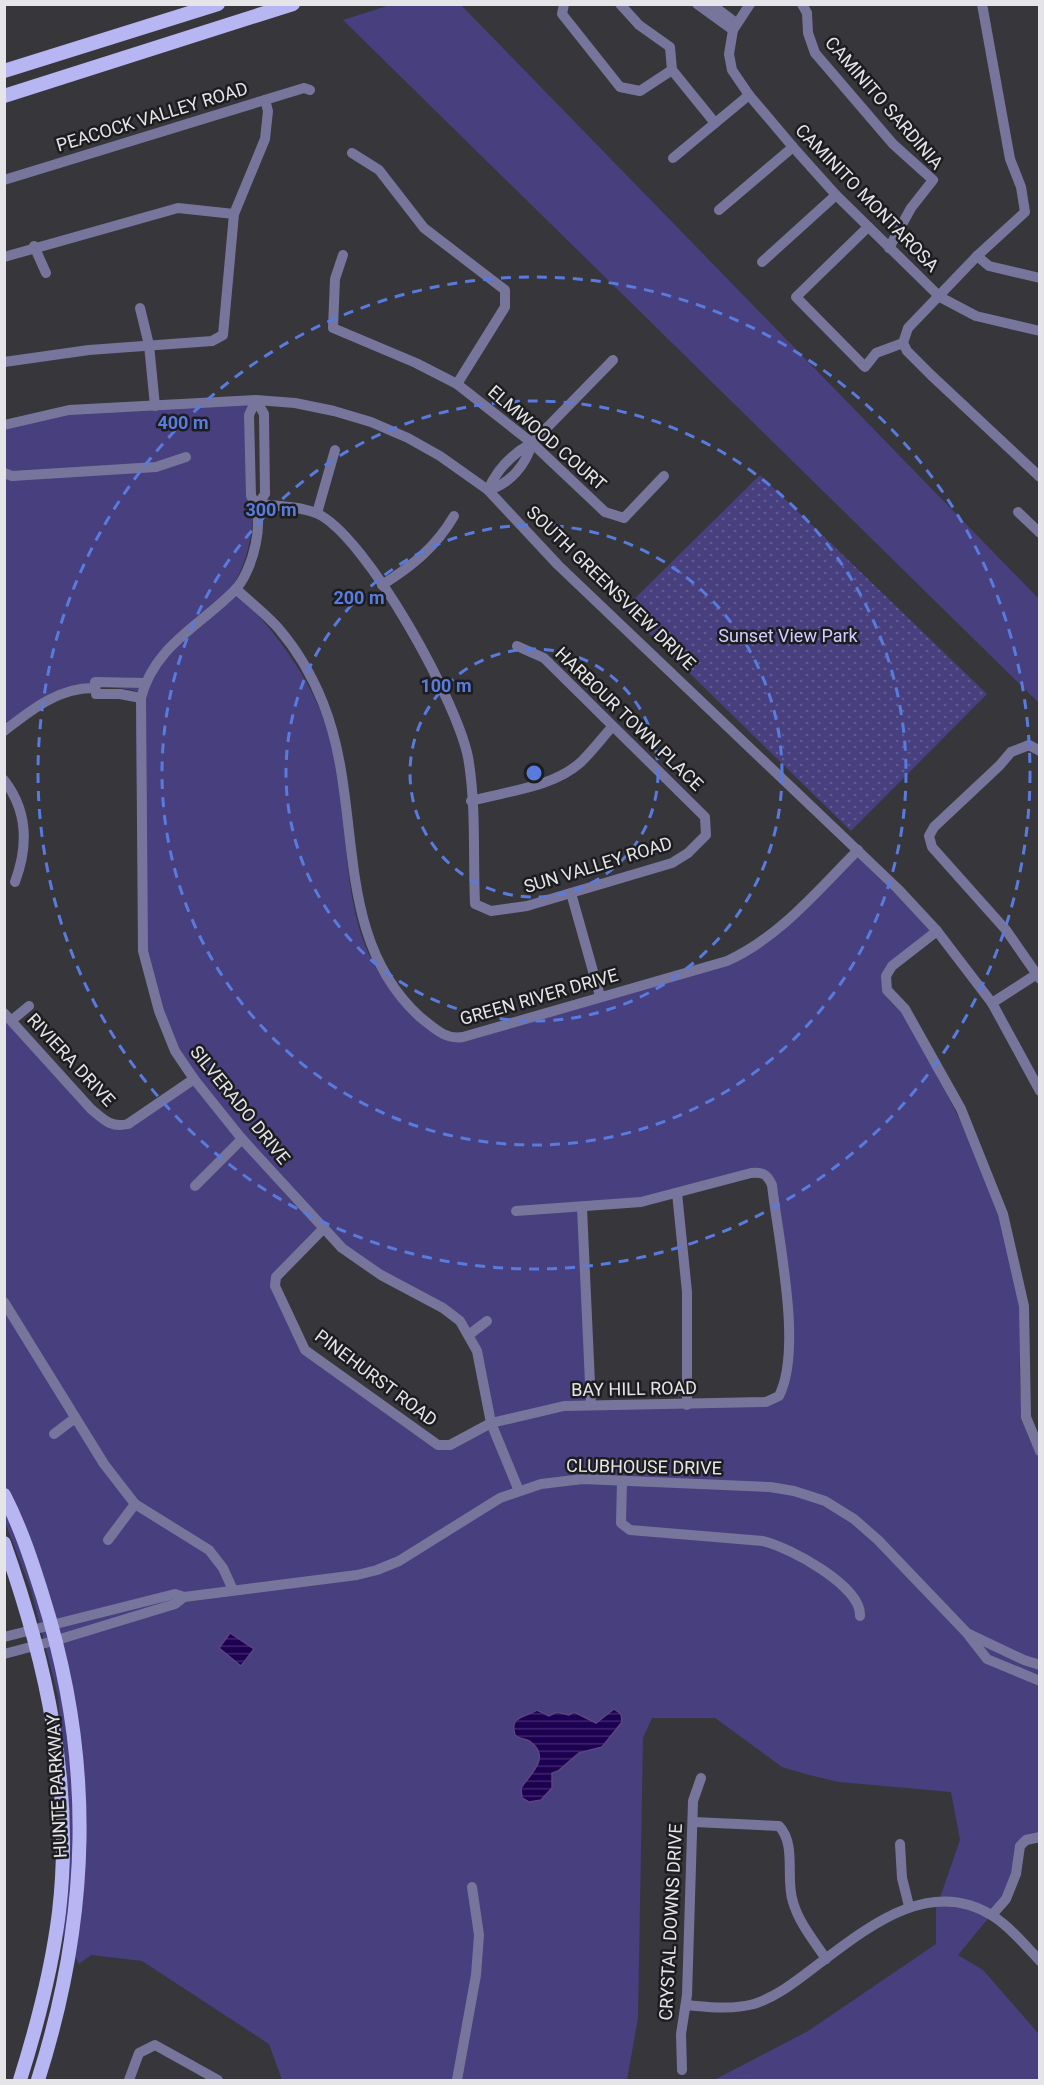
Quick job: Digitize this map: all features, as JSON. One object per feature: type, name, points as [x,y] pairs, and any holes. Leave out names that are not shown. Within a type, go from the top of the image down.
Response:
[{"type":"main road","points":[[4,71],[218,4]]},
{"type":"main road","points":[[4,96],[293,4]]},
{"type":"main road","name":"HUNTE PARKWAY","points":[[4,1495],[28,1549],[57,1640],[76,1750],[80,1872],[77,1914],[38,2080]]},
{"type":"main road","name":"HUNTE PARKWAY","points":[[4,1542],[38,1645],[59,1752],[62,1871],[55,1937],[30,2047],[20,2080]]},
{"type":"street","points":[[564,4],[562,14],[620,87],[640,91],[672,70]]},
{"type":"street","points":[[620,4],[639,26],[670,46],[672,70],[715,123]]},
{"type":"street","points":[[697,4],[735,27]]},
{"type":"street","points":[[711,4],[735,27]]},
{"type":"street","points":[[735,27],[750,4]]},
{"type":"street","name":"CAMINITO SARDINIA","points":[[802,4],[807,13],[808,33],[814,53],[893,144],[933,180],[911,208],[889,248]]},
{"type":"street","points":[[903,343],[908,328],[977,256],[1025,212],[1023,194],[1010,159],[982,4]]},
{"type":"street","name":"CAMINITO MONTAROSA","points":[[735,27],[729,54],[732,70],[749,95],[836,195],[889,248],[940,297],[976,316],[1040,331]]},
{"type":"street","name":"PEACOCK VALLEY ROAD","points":[[4,180],[304,88],[310,90]]},
{"type":"street","points":[[673,158],[749,95]]},
{"type":"street","points":[[4,362],[50,354],[212,341],[223,335],[234,214],[265,139],[267,111],[265,100]]},
{"type":"street","points":[[719,210],[793,147]]},
{"type":"street","points":[[352,153],[379,170],[424,228],[505,290],[505,307],[457,384]]},
{"type":"street","points":[[762,262],[836,195]]},
{"type":"street","points":[[4,257],[34,246],[178,208],[234,214]]},
{"type":"street","points":[[868,227],[796,297],[865,367],[876,353],[903,343]]},
{"type":"street","points":[[34,246],[46,273]]},
{"type":"street","name":"ELMWOOD COURT","points":[[344,255],[335,279],[333,328],[416,363],[457,384],[532,442],[605,512],[620,518],[629,516],[664,476]]},
{"type":"street","points":[[977,256],[989,266],[1040,278]]},
{"type":"street","points":[[140,308],[149,345],[155,406]]},
{"type":"street","points":[[903,343],[926,369],[1040,477]]},
{"type":"street","points":[[488,490],[503,486],[528,456],[532,442],[613,360]]},
{"type":"street","name":"SOUTH GREENSVIEW DRIVE","points":[[4,425],[69,410],[256,400],[314,406],[371,422],[424,447],[488,490],[558,565],[858,850],[937,931],[992,1003],[1040,1091]]},
{"type":"street","name":"SILVERADO DRIVE","points":[[256,400],[264,414],[265,494],[258,504],[258,528],[254,551],[236,589],[168,648],[146,683],[141,699],[143,951],[152,987],[169,1037],[194,1079],[242,1138],[342,1248],[381,1275],[443,1308],[460,1321],[470,1334],[477,1351],[491,1424],[519,1491]]},
{"type":"street","points":[[317,513],[335,450]]},
{"type":"street","points":[[4,473],[12,476],[156,467],[186,457]]},
{"type":"street","points":[[258,504],[291,507],[317,513],[333,524],[353,544],[423,647],[462,738],[469,762],[471,801],[538,785],[559,776],[580,762],[612,727]]},
{"type":"street","points":[[1018,512],[1038,530]]},
{"type":"street","points":[[382,585],[413,566],[444,533],[454,516]]},
{"type":"street","name":"GREEN RIVER DRIVE","points":[[236,589],[280,630],[306,669],[323,703],[341,760],[356,888],[366,931],[385,977],[406,1004],[439,1032],[458,1038],[716,965],[746,952],[778,929],[858,850]]},
{"type":"street","name":"HARBOUR TOWN PLACE","points":[[517,646],[544,658],[612,727],[693,803],[705,817],[706,828]]},
{"type":"street","points":[[141,699],[120,694],[96,694],[95,682],[146,683]]},
{"type":"street","points":[[4,731],[49,699],[67,692],[95,688]]},
{"type":"street","points":[[992,1003],[1038,977],[1006,930],[932,847],[929,836],[934,827],[1011,752],[1023,745],[1040,751]]},
{"type":"street","points":[[4,780],[18,804],[24,828],[23,857],[15,882]]},
{"type":"street","name":"SUN VALLEY ROAD","points":[[471,801],[475,904],[486,910],[527,906],[672,863],[688,854],[706,835],[706,828]]},
{"type":"street","points":[[571,893],[600,996]]},
{"type":"street","points":[[937,931],[892,966],[885,982],[887,990],[905,1010],[961,1109],[1003,1214],[1024,1306],[1026,1417],[1040,1451]]},
{"type":"street","points":[[8,1017],[28,1006]]},
{"type":"street","name":"RIVIERA DRIVE","points":[[8,1017],[92,1109],[106,1122],[116,1126],[128,1124],[194,1079]]},
{"type":"street","points":[[195,1186],[242,1138]]},
{"type":"street","name":"BAY HILL ROAD","points":[[491,1424],[538,1410],[591,1405],[766,1402],[779,1396],[786,1384],[789,1331],[772,1185],[768,1176],[762,1173],[751,1173],[677,1193]]},
{"type":"street","points":[[516,1211],[642,1202],[677,1193],[687,1292],[687,1405]]},
{"type":"street","points":[[582,1208],[591,1405]]},
{"type":"street","name":"PINEHURST ROAD","points":[[323,1229],[276,1277],[275,1286],[282,1304],[305,1350],[438,1445],[450,1445],[491,1424]]},
{"type":"street","points":[[4,1302],[98,1457],[135,1504],[209,1550],[223,1568],[233,1590]]},
{"type":"street","points":[[4,1324],[13,1317]]},
{"type":"street","points":[[470,1334],[487,1321]]},
{"type":"street","points":[[54,1434],[75,1418]]},
{"type":"street","name":"CLUBHOUSE DRIVE","points":[[4,1637],[175,1594],[184,1596],[357,1575],[377,1570],[399,1561],[500,1498],[519,1491],[563,1480],[622,1480],[770,1487],[825,1502],[854,1519],[878,1540],[966,1632],[987,1659],[1040,1681]]},
{"type":"street","points":[[622,1480],[621,1523],[630,1530],[742,1539],[783,1545],[808,1560],[836,1582],[857,1604],[860,1616]]},
{"type":"street","points":[[108,1540],[135,1504]]},
{"type":"street","name":"CLUBHOUSE DRIVE","points":[[4,1654],[175,1604],[184,1596]]},
{"type":"street","name":"CLUBHOUSE DRIVE","points":[[966,1632],[1023,1660],[1040,1665]]},
{"type":"street","name":"CRYSTAL DOWNS DRIVE","points":[[682,2070],[681,2034],[686,2005],[693,1801],[701,1778]]},
{"type":"street","points":[[694,1822],[770,1824],[779,1826],[784,1831],[788,1839],[790,1888],[794,1905],[826,1959]]},
{"type":"street","points":[[992,1915],[1006,1899],[1016,1874],[1020,1846],[1026,1840],[1040,1837]]},
{"type":"street","points":[[900,1844],[902,1878],[909,1906]]},
{"type":"street","points":[[458,2080],[476,1975],[479,1935],[472,1887]]},
{"type":"street","points":[[686,2005],[731,2008],[755,2003],[787,1989],[885,1917],[909,1906],[931,1902],[952,1903],[992,1915],[1007,1926],[1040,1961]]},
{"type":"street","points":[[129,2080],[136,2058],[146,2048],[161,2047],[218,2080]]},
{"type":"green space","points":[[390,5],[461,5],[1039,599],[1039,703],[343,20]]},
{"type":"green space","points":[[252,400],[253,521],[242,566],[232,587],[267,625],[297,666],[321,711],[330,735],[340,788],[354,905],[371,959],[392,989],[448,1036],[707,965],[748,946],[784,919],[854,850],[932,930],[884,980],[964,1128],[995,1206],[1008,1246],[1017,1287],[1021,1399],[1024,1421],[1030,1440],[1040,1456],[1039,1836],[1028,1838],[1007,1889],[991,1915],[958,1955],[983,1970],[1039,2034],[1039,2080],[714,2080],[808,2031],[936,1944],[936,1909],[960,1840],[951,1792],[839,1782],[782,1767],[715,1718],[652,1718],[643,1738],[638,2018],[627,2080],[282,2080],[269,2044],[142,1961],[91,1955],[79,1964],[62,1933],[69,1814],[58,1696],[31,1590],[5,1522],[5,1016],[102,1119],[123,1121],[191,1077],[178,1056],[139,942],[136,717],[140,692],[100,687],[83,689],[53,701],[5,731],[5,424],[30,417]],"holes":[[[761,1174],[768,1184],[787,1332],[781,1387],[771,1397],[589,1403],[581,1205],[642,1197]],[[323,1229],[378,1273],[459,1320],[477,1353],[491,1424],[446,1442],[434,1440],[296,1338],[275,1281]]]},
{"type":"green space","name":"Sunset View Park","points":[[760,475],[987,694],[851,831],[624,609]]},
{"type":"shaded area","points":[[230,1633],[254,1649],[241,1666],[219,1648]]},
{"type":"shaded area","points":[[614,1709],[621,1714],[622,1722],[602,1747],[579,1753],[558,1771],[552,1773],[552,1788],[541,1800],[529,1802],[522,1798],[521,1788],[536,1767],[539,1755],[532,1743],[515,1735],[516,1720],[537,1710],[549,1716],[557,1712],[569,1715],[574,1712],[596,1723]]}]
